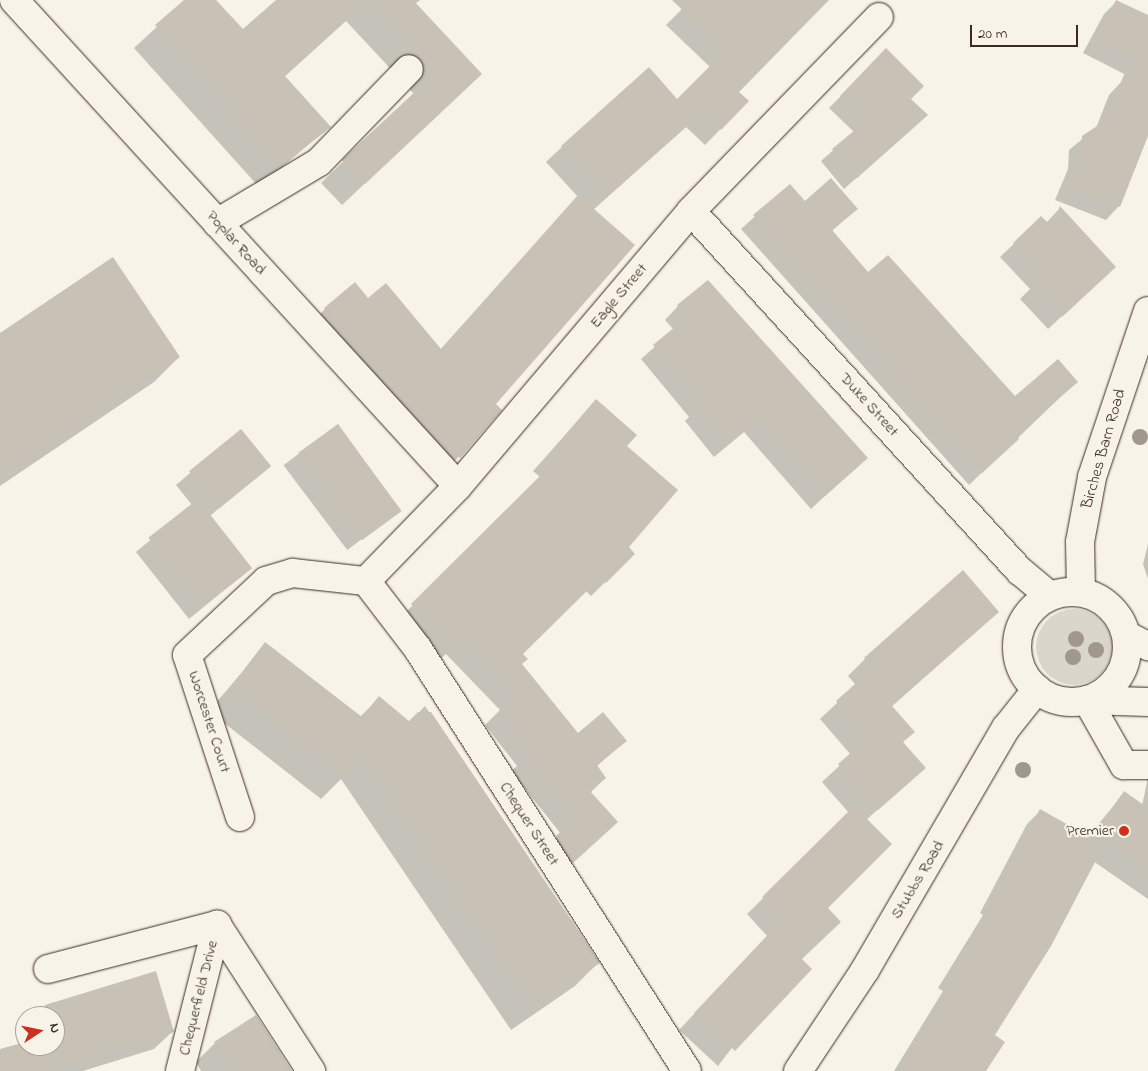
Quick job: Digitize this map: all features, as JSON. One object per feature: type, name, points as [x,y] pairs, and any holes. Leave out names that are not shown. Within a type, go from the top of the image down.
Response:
[{"type":"street","name":"Poplar Road","points":[[14,0],[458,486]]},
{"type":"street","name":"Eagle Street","points":[[366,581],[458,486],[691,212],[879,17]]},
{"type":"street","points":[[217,222],[319,162],[410,69]]},
{"type":"street","name":"Duke Street","points":[[691,212],[1020,571],[1050,596]]},
{"type":"street","name":"Birches Barn Road","points":[[1081,592],[1080,542],[1092,477],[1148,311]]},
{"type":"street","name":"Worcester Court","points":[[240,817],[188,655],[266,581],[294,573],[366,581]]},
{"type":"street","name":"Chequer Street","points":[[366,581],[418,649],[687,1071]]},
{"type":"street","points":[[1087,700],[1102,693],[1119,676],[1128,652],[1137,641],[1110,607],[1081,592],[1050,596],[1036,604],[1018,637],[1024,674],[1037,689],[1068,702],[1087,700],[1148,702]]},
{"type":"street","name":"Stubbs Road","points":[[798,1071],[865,970],[1006,728],[1037,689]]},
{"type":"street","points":[[1087,700],[1124,766],[1148,765]]},
{"type":"street","points":[[48,969],[217,925],[311,1071]]},
{"type":"street","name":"Chequerfield Drive","points":[[180,1071],[217,925]]},
{"type":"shaded area","points":[[1074,609],[1089,612],[1101,620],[1109,632],[1112,647],[1109,662],[1101,674],[1089,682],[1074,685],[1059,682],[1047,674],[1039,662],[1036,647],[1039,632],[1047,620],[1059,612]]},
{"type":"building","points":[[184,0],[216,0],[243,29],[276,0],[368,0],[285,76],[331,127],[281,166],[155,25]]},
{"type":"building","points":[[369,0],[413,0],[482,74],[365,184],[342,160],[436,72]]},
{"type":"building","points":[[672,0],[829,0],[739,92],[749,101],[721,130],[703,112],[607,197],[561,146],[649,67],[677,99],[725,51]]},
{"type":"building","points":[[1116,0],[1148,15],[1148,136],[1120,207],[1068,187],[1080,155],[1082,136],[1106,120],[1131,57],[1096,40]]},
{"type":"building","points":[[886,48],[924,86],[911,99],[928,115],[857,178],[832,149],[866,121],[840,96]]},
{"type":"building","points":[[831,178],[858,209],[832,230],[868,272],[888,255],[1015,396],[1058,359],[1078,382],[1016,435],[1019,439],[982,473],[753,215],[790,184],[805,201]]},
{"type":"building","points":[[578,195],[635,245],[496,404],[502,410],[460,458],[393,392],[324,308],[355,282],[368,298],[386,283],[441,349]]},
{"type":"building","points":[[1060,206],[1116,267],[1062,317],[1032,285],[1042,275],[1013,243],[1041,216],[1052,227]]},
{"type":"building","points":[[113,257],[180,357],[0,479],[0,333]]},
{"type":"building","points":[[708,280],[868,458],[825,496],[758,420],[728,444],[697,407],[702,403],[653,345],[687,317],[677,305]]},
{"type":"building","points":[[596,399],[637,435],[627,446],[678,490],[629,547],[635,554],[606,583],[601,577],[523,654],[528,659],[522,664],[578,733],[603,712],[627,741],[597,765],[606,778],[590,791],[618,822],[573,863],[556,836],[575,819],[525,756],[531,751],[499,710],[516,696],[461,640],[454,647],[411,604],[554,462],[547,456]]},
{"type":"building","points":[[338,424],[401,511],[362,540],[298,453]]},
{"type":"building","points":[[241,429],[271,466],[219,508],[189,471]]},
{"type":"building","points":[[198,499],[252,568],[203,607],[148,538]]},
{"type":"building","points":[[963,570],[999,612],[892,706],[915,732],[903,742],[926,768],[878,810],[838,764],[868,738],[836,701],[873,668],[864,658]]},
{"type":"building","points":[[265,642],[362,717],[379,696],[409,721],[418,712],[431,712],[600,963],[534,1008],[363,755],[345,777],[230,688]]},
{"type":"building","name":"Premier","points":[[1124,791],[1148,808],[1148,871],[1094,834]]},
{"type":"building","points":[[854,806],[892,844],[828,908],[841,922],[802,959],[812,969],[735,1051],[694,1013],[783,919],[762,897]]},
{"type":"building","points":[[1040,809],[1104,845],[1051,946],[995,1035],[1005,1042],[986,1071],[899,1071],[955,978],[950,974],[995,902],[992,900]]},
{"type":"building","points":[[156,971],[174,1032],[44,1071],[0,1071],[0,1049],[15,1045],[15,1056],[65,1056],[65,1006],[45,1005]]},
{"type":"building","points":[[256,1015],[292,1071],[233,1071],[214,1042]]},
{"type":"place","name":"Premier","points":[[1124,831]]}]
